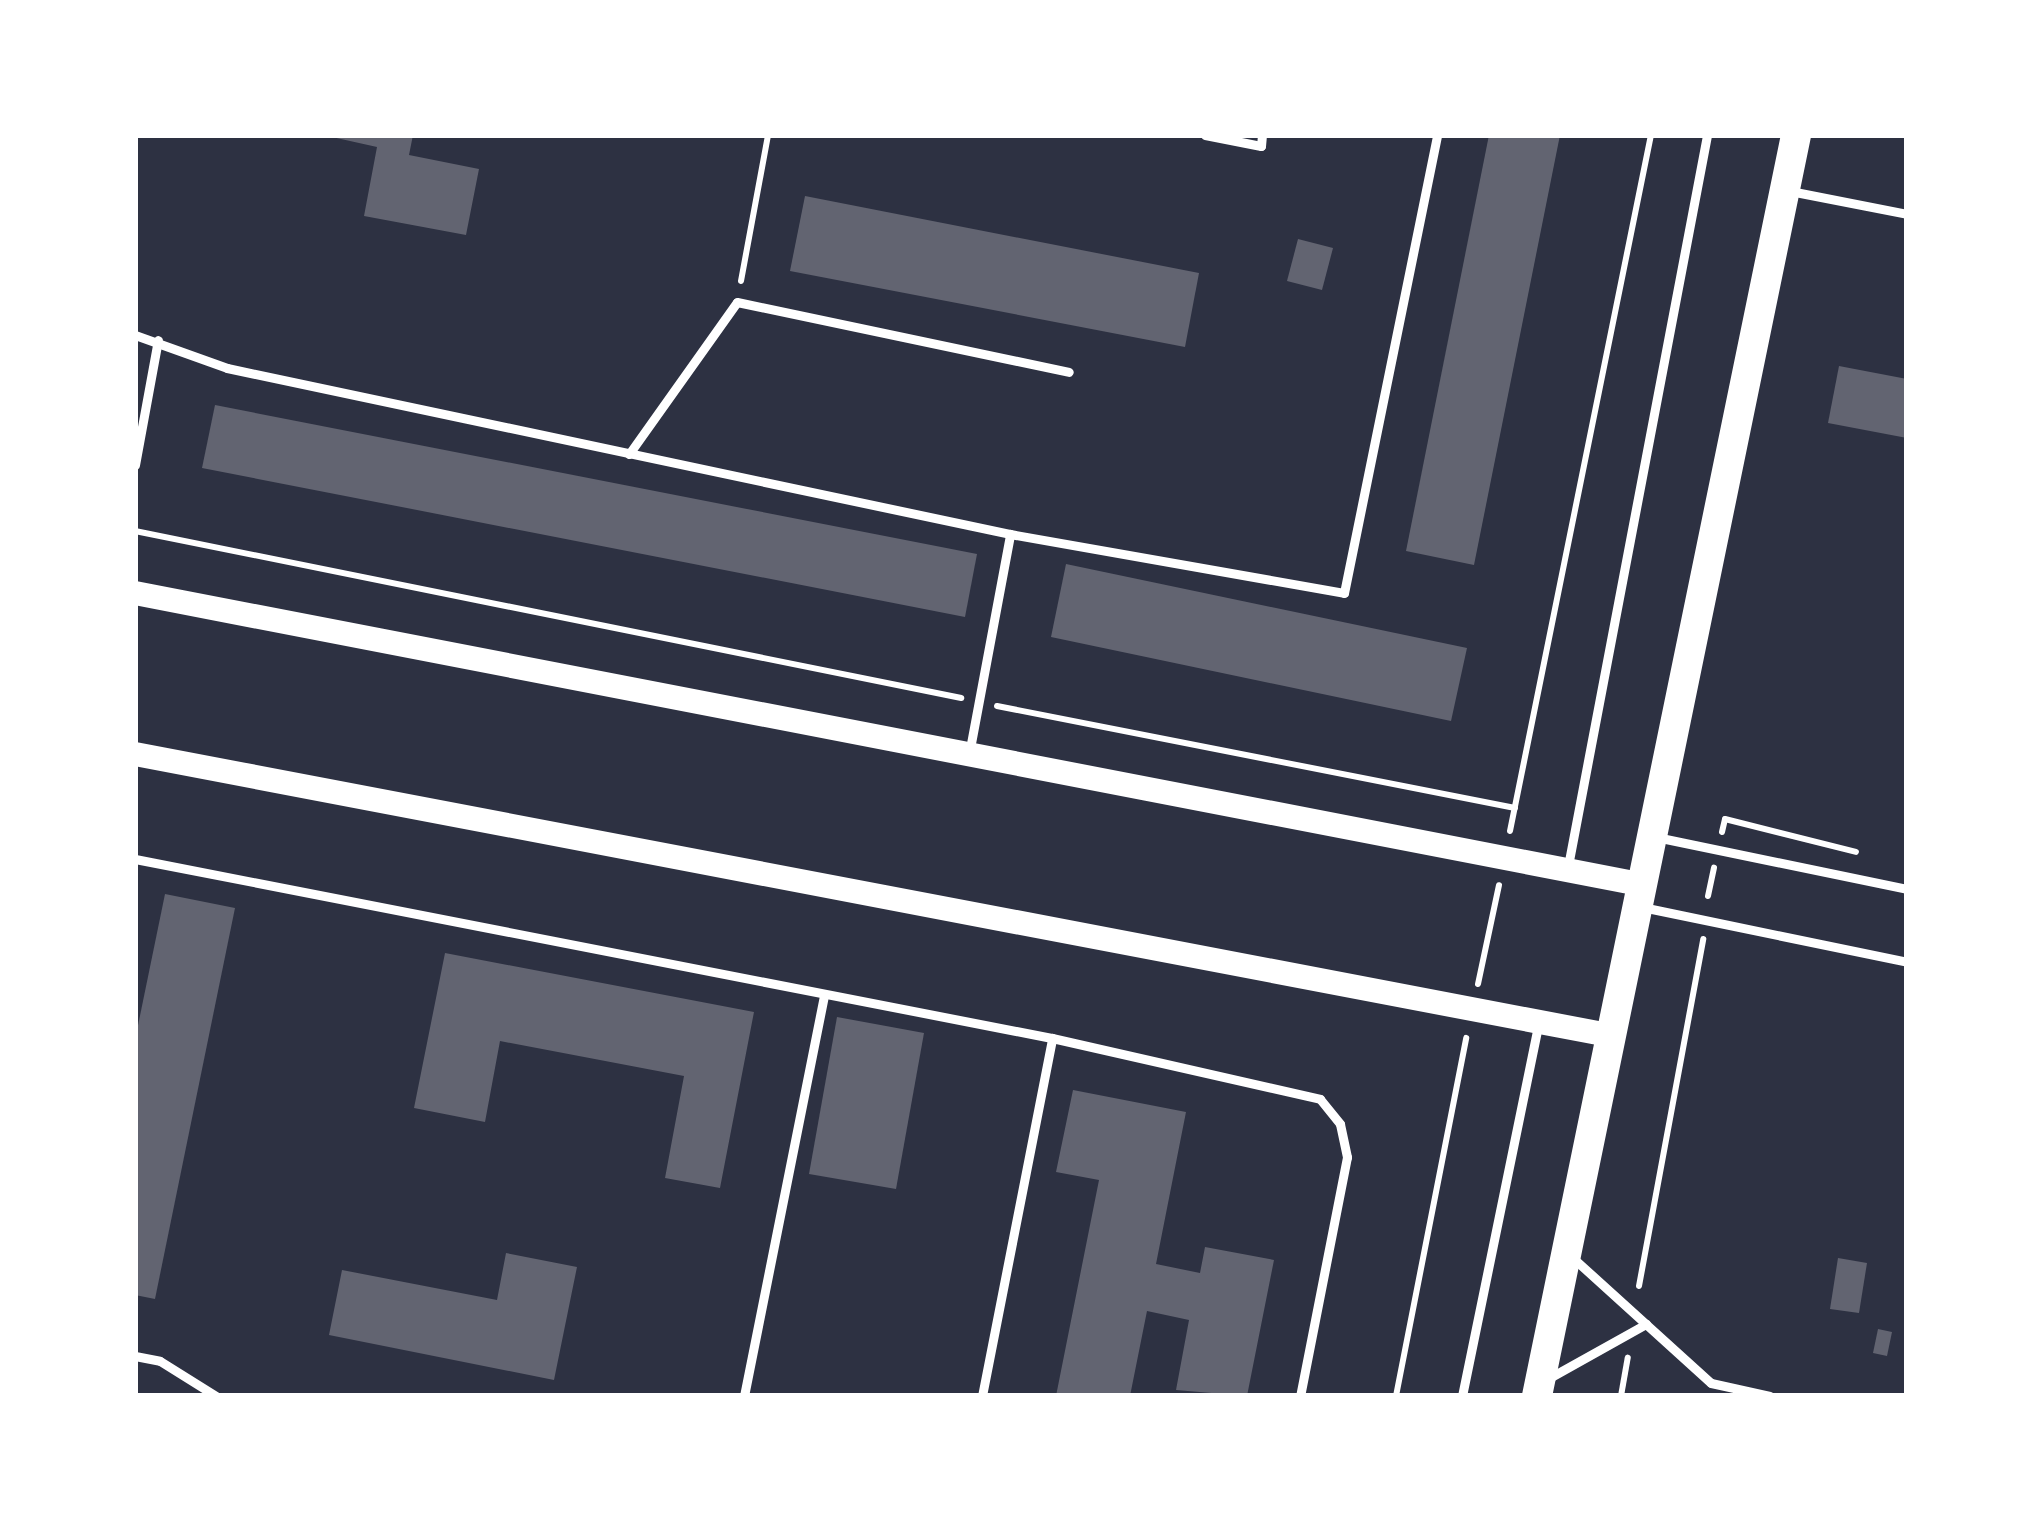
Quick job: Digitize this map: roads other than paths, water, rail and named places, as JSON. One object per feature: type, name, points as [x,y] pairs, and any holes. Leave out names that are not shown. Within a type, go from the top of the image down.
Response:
[{"type":"main road","points":[[1538,1390],[1796,135]]},
{"type":"main road","points":[[135,593],[1505,856],[1567,869],[1637,895]]},
{"type":"main road","points":[[135,754],[1608,1035]]},
{"type":"lane","points":[[1205,135],[1261,146],[1262,135]]},
{"type":"lane","points":[[135,335],[227,368],[629,454],[1010,534],[1344,593],[1437,135]]},
{"type":"lane","points":[[1567,869],[1707,135]]},
{"type":"lane","points":[[1785,190],[1907,214]]},
{"type":"lane","points":[[629,454],[737,302],[1069,372]]},
{"type":"lane","points":[[135,465],[158,340]]},
{"type":"lane","points":[[969,754],[1010,534]]},
{"type":"lane","points":[[1651,836],[1907,889]]},
{"type":"lane","points":[[135,859],[1052,1038],[1320,1100],[1340,1124],[1347,1157],[1300,1396]]},
{"type":"lane","points":[[1637,895],[1705,920],[1907,962]]},
{"type":"lane","points":[[744,1396],[824,996]]},
{"type":"lane","points":[[1462,1396],[1539,1021]]},
{"type":"lane","points":[[982,1396],[1052,1038]]},
{"type":"lane","points":[[1565,1251],[1711,1383],[1770,1396]]},
{"type":"lane","points":[[1538,1390],[1646,1324]]},
{"type":"lane","points":[[135,1356],[160,1361],[216,1396]]}]
